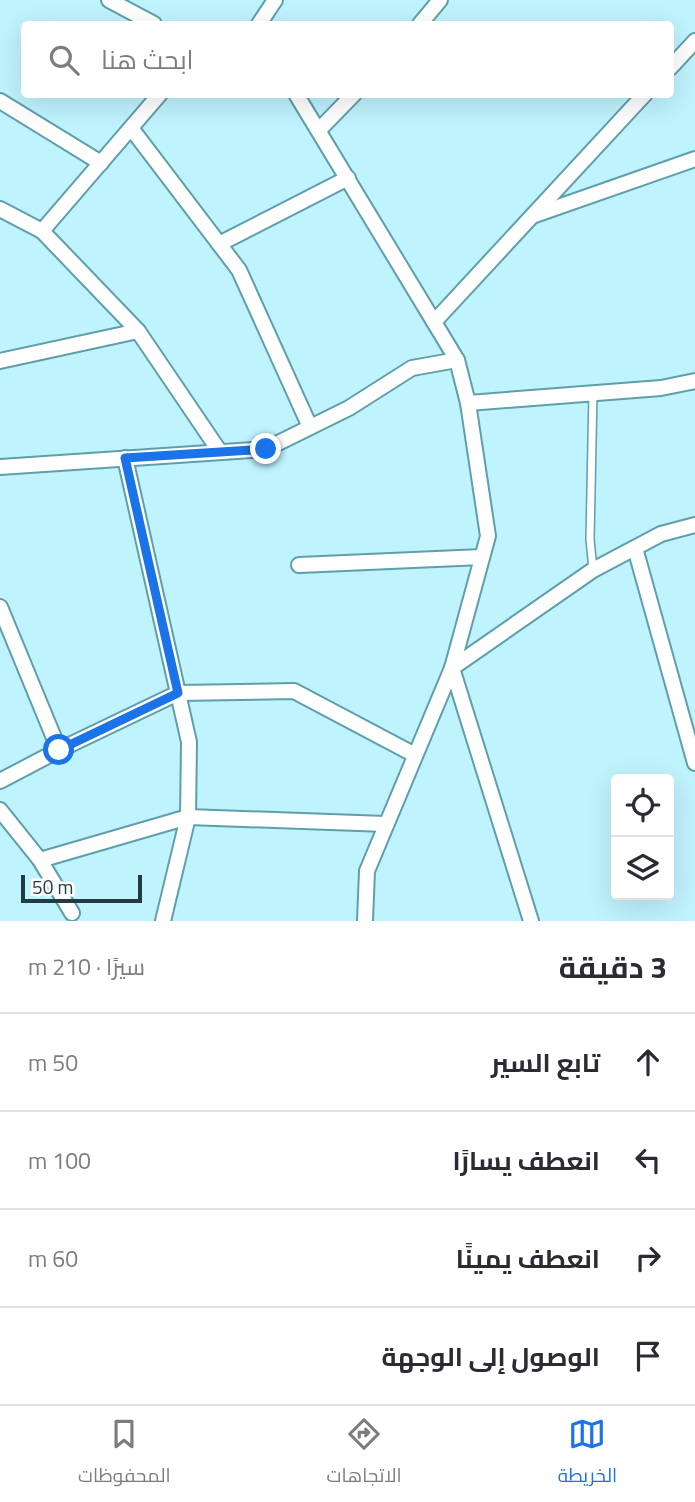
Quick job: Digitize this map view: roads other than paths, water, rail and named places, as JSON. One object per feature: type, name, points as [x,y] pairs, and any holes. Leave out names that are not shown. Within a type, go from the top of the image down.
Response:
[{"type":"street","points":[[110,0],[148,21]]},
{"type":"street","points":[[261,21],[275,0]]},
{"type":"street","points":[[422,21],[440,0]]},
{"type":"street","points":[[674,64],[695,41]]},
{"type":"street","points":[[42,231],[157,98]]},
{"type":"street","points":[[299,98],[457,360],[468,403],[488,536],[452,668],[367,871],[365,921]]},
{"type":"street","points":[[319,130],[350,98]]},
{"type":"street","points":[[434,322],[641,98]]},
{"type":"street","points":[[0,101],[101,163]]},
{"type":"street","points":[[131,128],[239,270],[310,427]]},
{"type":"street","points":[[532,216],[695,159]]},
{"type":"street","points":[[219,244],[348,178]]},
{"type":"street","points":[[0,209],[42,231],[138,331],[219,452]]},
{"type":"street","points":[[0,361],[138,331]]},
{"type":"street","points":[[0,467],[266,449],[349,408],[412,368],[457,360]]},
{"type":"street","points":[[468,403],[661,388],[695,381]]},
{"type":"street","points":[[125,458],[188,742],[188,817],[163,921]]},
{"type":"street","points":[[452,668],[593,570],[661,534],[695,525]]},
{"type":"street","points":[[635,548],[695,763]]},
{"type":"street","points":[[299,565],[482,557]]},
{"type":"street","points":[[0,607],[59,750]]},
{"type":"street","points":[[452,668],[531,921]]},
{"type":"street","points":[[0,781],[178,693],[294,691],[415,755]]},
{"type":"street","points":[[0,810],[40,860],[72,913]]},
{"type":"street","points":[[40,860],[188,817],[386,824]]},
{"type":"lane","points":[[593,393],[590,538],[593,570]]}]
